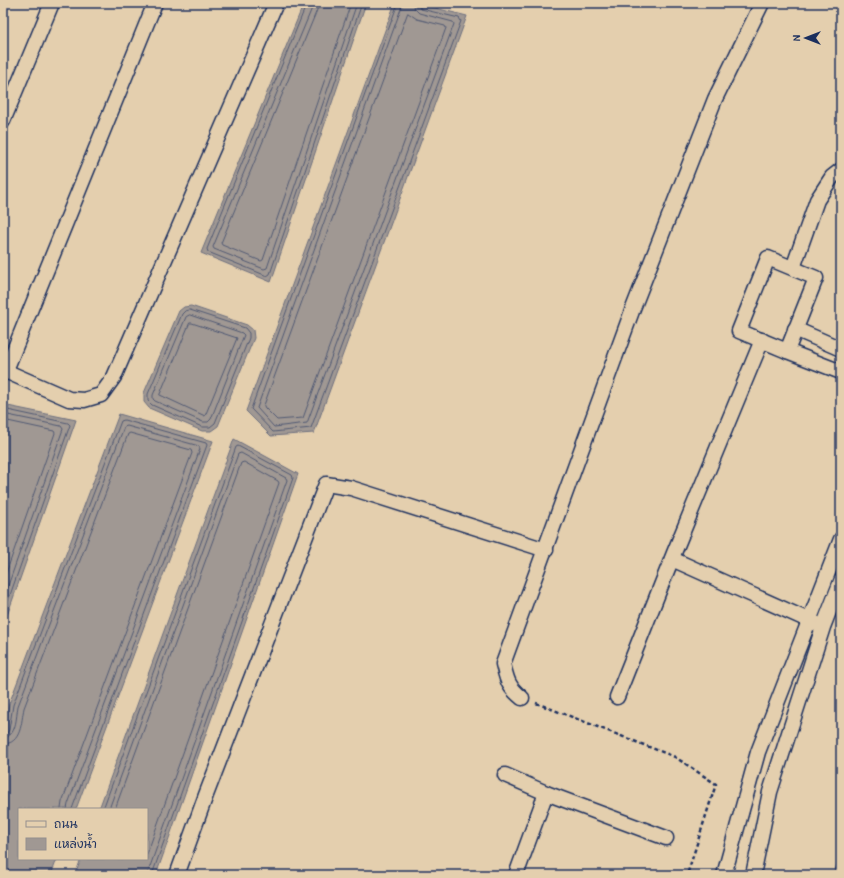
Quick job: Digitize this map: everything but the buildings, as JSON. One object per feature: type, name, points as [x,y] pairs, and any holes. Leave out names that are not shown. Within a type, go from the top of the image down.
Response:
[{"type":"street","points":[[3,121],[52,3]]},
{"type":"street","points":[[155,3],[5,370],[69,399],[84,400],[101,395],[114,377],[276,3]]},
{"type":"street","points":[[522,698],[512,690],[506,680],[503,664],[546,550],[632,311],[712,106],[762,3]]},
{"type":"street","points":[[793,268],[817,200],[832,177],[841,170]]},
{"type":"street","points":[[787,350],[816,278],[768,258],[739,331],[841,372]]},
{"type":"street","points":[[795,329],[841,349]]},
{"type":"street","points":[[617,697],[762,340]]},
{"type":"street","points":[[177,875],[326,484],[351,488],[546,550]]},
{"type":"street","points":[[724,875],[758,752],[841,539]]},
{"type":"street","points":[[672,559],[823,627]]},
{"type":"street","points":[[753,875],[770,792],[823,627],[841,581]]},
{"type":"street","points":[[505,775],[546,793],[666,838]]},
{"type":"street","points":[[516,875],[546,793]]},
{"type":"path","points":[[522,698],[675,757],[716,784],[687,875]]},
{"type":"water","points":[[304,3],[366,3],[271,282],[201,253]]},
{"type":"water","points":[[395,3],[415,3],[467,16],[314,433],[271,436],[246,411]]},
{"type":"water","points":[[191,306],[247,325],[253,330],[254,338],[218,426],[211,431],[202,431],[149,408],[144,402],[144,393],[179,311],[184,307]]},
{"type":"water","points":[[3,405],[76,420],[3,627]]},
{"type":"water","points":[[119,414],[213,441],[76,808],[18,808],[18,860],[57,860],[51,875],[3,875],[3,740],[9,704]]},
{"type":"water","points":[[234,439],[298,474],[156,875],[75,875],[81,860],[148,860],[148,808],[99,808]]},
{"type":"water","points":[[841,855],[841,875],[833,875]]}]
